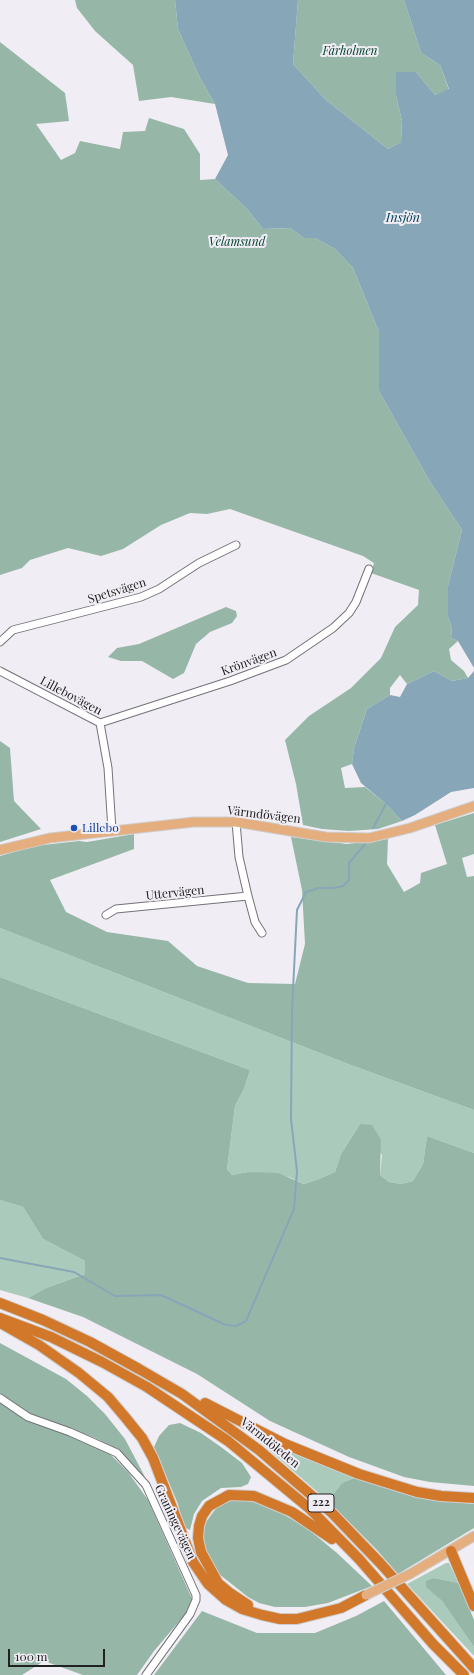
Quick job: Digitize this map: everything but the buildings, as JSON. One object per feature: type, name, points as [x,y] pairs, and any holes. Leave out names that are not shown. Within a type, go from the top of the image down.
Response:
[{"type":"highway","name":"Värmdöleden","points":[[0,1303],[44,1320],[90,1342],[139,1369],[182,1394],[212,1414],[259,1450],[332,1514],[380,1563],[474,1668]]},
{"type":"highway","name":"Värmdöleden","points":[[0,1318],[51,1337],[102,1362],[189,1414],[228,1441],[310,1509],[359,1559],[433,1644],[464,1675]]},
{"type":"highway","points":[[0,1323],[79,1373],[108,1397],[126,1417],[142,1438],[153,1458],[193,1562],[208,1584],[226,1600],[242,1609],[262,1616],[280,1619],[298,1619],[341,1608],[366,1595]]},
{"type":"highway","points":[[139,1369],[285,1444],[359,1474],[416,1492],[441,1496],[474,1498]]},
{"type":"highway","points":[[359,1559],[292,1512],[254,1496],[229,1495],[218,1500],[209,1506],[202,1516],[199,1526],[198,1538],[201,1552],[208,1568],[218,1582],[244,1603],[267,1610],[298,1614],[319,1611],[366,1595]]},
{"type":"highway","points":[[451,1551],[474,1606]]},
{"type":"main road","name":"Värmdövägen","points":[[0,850],[32,841],[112,830],[194,822],[236,822],[326,837],[368,838],[410,828],[474,806]]},
{"type":"main road","points":[[366,1595],[410,1574],[474,1536]]},
{"type":"street","name":"Spetsvägen","points":[[0,642],[13,630],[141,597],[159,589],[199,563],[236,545]]},
{"type":"street","name":"Krönvägen","points":[[100,723],[230,681],[286,660],[333,628],[349,612],[356,602],[369,569]]},
{"type":"street","name":"Lillebovägen","points":[[0,671],[100,723],[108,768],[112,830]]},
{"type":"street","points":[[236,822],[240,857],[248,896],[255,922],[262,933]]},
{"type":"street","name":"Uttervägen","points":[[106,915],[116,909],[248,896]]},
{"type":"street","name":"Graningevägen","points":[[0,1398],[28,1417],[70,1432],[117,1454],[146,1485],[196,1595],[196,1600],[190,1614],[146,1675]]},
{"type":"green space","points":[[75,0],[175,0],[178,29],[200,78],[215,104],[171,97],[139,101],[133,65],[95,31],[77,8]]},
{"type":"green space","name":"Fårholmen","points":[[298,0],[404,0],[421,53],[440,65],[449,90],[435,95],[416,72],[396,95],[402,121],[401,142],[388,149],[326,100],[293,64]]},
{"type":"green space","name":"Velamsund","points":[[0,42],[65,93],[69,121],[36,124],[61,160],[75,153],[80,141],[120,149],[123,132],[145,131],[149,118],[184,129],[200,154],[200,180],[215,179],[247,209],[263,229],[290,228],[304,238],[315,238],[335,249],[353,268],[379,332],[379,391],[429,480],[462,530],[448,586],[448,617],[452,628],[451,638],[458,641],[449,649],[451,660],[464,671],[468,678],[452,681],[434,671],[407,684],[400,675],[390,688],[390,695],[367,709],[354,748],[352,764],[341,768],[345,788],[365,787],[386,804],[402,821],[378,829],[349,831],[322,829],[303,825],[296,784],[285,740],[309,716],[351,688],[381,658],[395,627],[418,605],[419,590],[371,573],[374,563],[363,556],[230,509],[207,514],[190,513],[161,525],[123,549],[101,556],[68,548],[30,560],[22,568],[0,575]]},
{"type":"green space","points":[[226,607],[236,611],[237,616],[232,623],[210,632],[196,644],[184,673],[173,679],[142,661],[121,661],[108,657],[117,648],[139,644]]},
{"type":"green space","points":[[0,741],[10,748],[14,801],[41,829],[0,842]]},
{"type":"green space","points":[[474,813],[474,854],[462,858],[467,877],[474,876],[474,1110],[348,1064],[0,928],[0,856],[34,846],[79,841],[87,842],[134,834],[134,849],[50,880],[66,912],[107,932],[168,941],[197,966],[248,983],[295,984],[305,944],[302,890],[291,837],[347,844],[388,839],[387,864],[404,892],[420,883],[421,873],[447,864],[435,825]]},
{"type":"green space","points":[[0,928],[348,1064],[474,1110],[474,1153],[427,1136],[423,1164],[413,1181],[401,1184],[389,1182],[380,1175],[382,1155],[360,1124],[341,1154],[335,1172],[319,1179],[304,1184],[289,1177],[248,1172],[232,1175],[227,1169],[235,1106],[244,1089],[250,1070],[0,977]]},
{"type":"green space","points":[[0,977],[250,1070],[244,1089],[235,1106],[227,1169],[232,1175],[248,1172],[278,1173],[304,1184],[319,1179],[335,1172],[341,1154],[360,1124],[372,1125],[381,1140],[380,1175],[389,1182],[401,1184],[413,1181],[423,1164],[427,1136],[474,1153],[474,1486],[430,1482],[404,1477],[349,1457],[270,1421],[197,1374],[83,1317],[28,1298],[46,1288],[85,1274],[85,1261],[43,1239],[23,1207],[0,1200]]},
{"type":"green space","points":[[0,1200],[23,1207],[43,1239],[85,1261],[85,1274],[46,1288],[28,1298],[0,1290]]},
{"type":"green space","points":[[0,1343],[66,1379],[87,1396],[105,1414],[125,1439],[145,1477],[134,1468],[118,1450],[95,1438],[29,1413],[0,1394]]},
{"type":"green space","points":[[0,1402],[24,1418],[107,1451],[128,1472],[148,1500],[193,1601],[187,1612],[154,1651],[137,1675],[83,1675],[44,1661],[22,1675],[0,1675]]},
{"type":"green space","points":[[180,1423],[201,1433],[221,1447],[242,1463],[251,1477],[248,1484],[241,1487],[221,1488],[202,1501],[194,1514],[190,1530],[184,1527],[178,1504],[154,1447],[159,1436],[169,1425]]},
{"type":"green space","points":[[247,1431],[294,1454],[354,1478],[342,1483],[328,1501]]},
{"type":"green space","points":[[354,1478],[426,1499],[474,1504],[474,1528],[398,1574],[376,1549],[328,1501],[342,1483]]},
{"type":"green space","points":[[241,1499],[278,1511],[308,1529],[337,1553],[372,1586],[328,1603],[305,1607],[275,1607],[259,1603],[248,1597],[219,1574],[204,1547],[203,1535],[206,1522],[217,1507],[231,1500]]},
{"type":"green space","points":[[446,1563],[449,1563],[459,1583],[434,1578],[426,1586],[442,1601],[461,1628],[474,1647],[474,1656],[407,1584]]},
{"type":"green space","points":[[434,1578],[459,1583],[474,1620],[474,1647],[442,1601],[426,1587],[426,1581]]},
{"type":"green space","points":[[384,1601],[446,1675],[154,1675],[202,1611],[257,1633],[315,1633],[356,1616]]},
{"type":"water","name":"Insjön","points":[[175,0],[298,0],[293,64],[326,100],[388,149],[401,142],[402,121],[396,95],[396,72],[416,72],[435,95],[449,89],[440,65],[421,53],[404,0],[474,0],[474,668],[458,641],[451,638],[452,628],[448,617],[448,586],[462,530],[429,480],[379,391],[379,332],[353,268],[335,249],[315,238],[304,238],[290,228],[263,229],[247,209],[215,179],[228,155],[215,104],[200,78],[178,29]]},
{"type":"water","points":[[434,671],[452,681],[468,678],[474,671],[474,788],[451,792],[415,815],[402,821],[386,804],[361,783],[352,764],[354,748],[367,709],[390,695],[400,697],[407,684]]},
{"type":"waterway","points":[[373,828],[386,804]]},
{"type":"waterway","points":[[0,1258],[74,1272],[115,1296],[161,1295],[226,1325],[236,1326],[246,1321],[294,1209],[297,1171],[291,1119],[292,1010],[297,910],[306,892],[319,888],[334,888],[343,886],[349,880],[349,863],[365,844]]},
{"type":"place","name":"Lillebo","points":[[74,828]]}]
